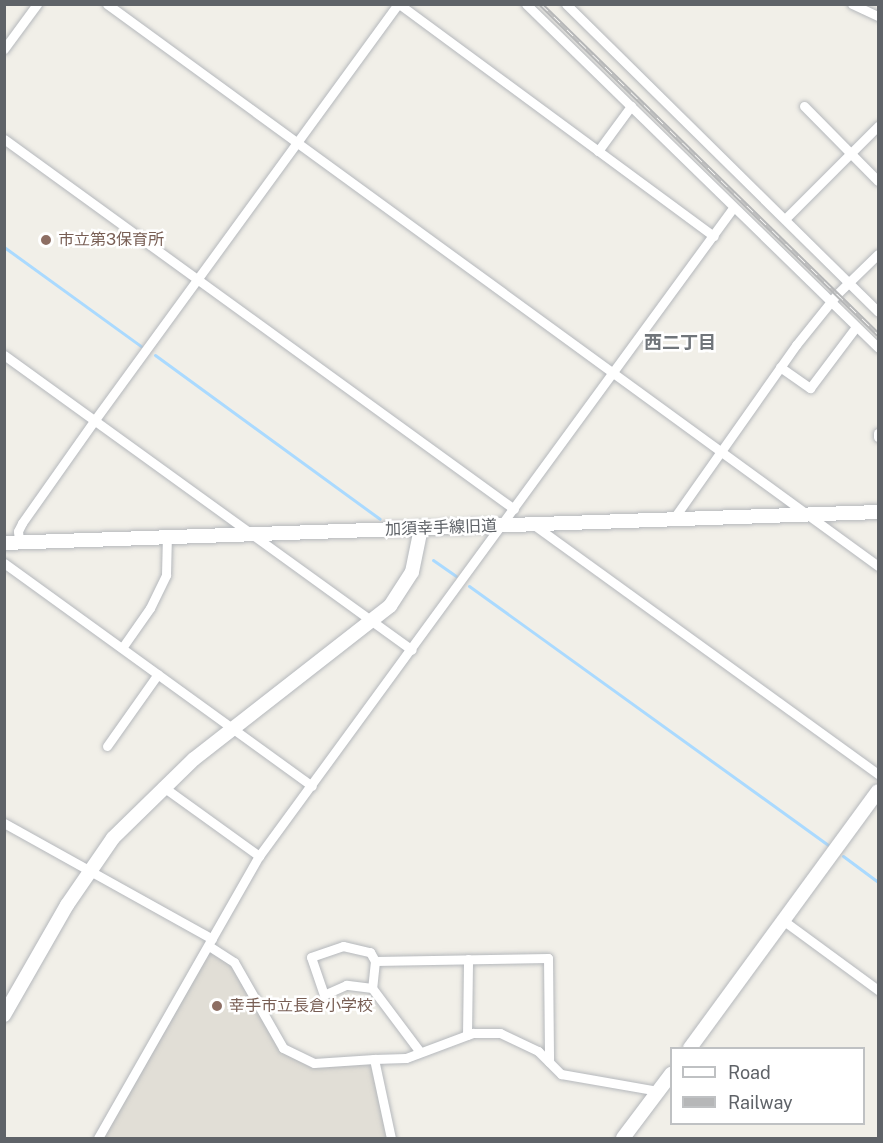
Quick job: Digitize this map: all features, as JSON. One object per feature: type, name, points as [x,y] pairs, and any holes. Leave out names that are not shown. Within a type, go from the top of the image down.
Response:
[{"type":"street","points":[[4,49],[37,4]]},
{"type":"street","points":[[107,4],[879,566]]},
{"type":"street","points":[[12,543],[22,523],[94,421],[398,4],[714,236]]},
{"type":"street","points":[[526,4],[829,303],[879,348]]},
{"type":"street","points":[[566,4],[785,219],[847,284],[879,312]]},
{"type":"street","points":[[852,4],[879,16]]},
{"type":"street","points":[[598,151],[631,106]]},
{"type":"street","points":[[804,106],[879,181]]},
{"type":"street","points":[[785,219],[879,126]]},
{"type":"street","points":[[4,139],[514,509]]},
{"type":"street","points":[[98,1138],[259,856],[412,650],[733,208]]},
{"type":"street","points":[[674,518],[780,367],[829,303],[879,254]]},
{"type":"street","points":[[780,367],[810,388],[855,327]]},
{"type":"street","points":[[4,355],[412,650]]},
{"type":"street","name":"加須幸手線旧道","points":[[12,543],[249,532],[500,526],[532,523],[879,512]]},
{"type":"street","points":[[532,523],[879,774]]},
{"type":"street","points":[[4,1015],[89,872],[113,838],[162,786],[232,728],[374,621],[407,583],[417,560],[421,528]]},
{"type":"street","points":[[122,648],[150,608],[166,575],[166,535]]},
{"type":"street","points":[[4,563],[312,786]]},
{"type":"street","points":[[107,746],[158,674]]},
{"type":"street","points":[[162,786],[259,856]]},
{"type":"street","points":[[691,1047],[879,791]]},
{"type":"street","points":[[4,824],[210,943],[234,962],[283,1048],[314,1063],[406,1058],[467,1035],[500,1033],[538,1051],[561,1074],[658,1090]]},
{"type":"street","points":[[784,921],[879,990]]},
{"type":"street","points":[[372,988],[346,985],[324,994],[311,957],[343,946],[370,952],[375,961],[372,988],[420,1052]]},
{"type":"street","points":[[375,961],[548,958],[549,1062]]},
{"type":"street","points":[[467,1035],[468,959]]},
{"type":"street","points":[[374,1059],[391,1138]]},
{"type":"street","points":[[623,1138],[670,1075]]},
{"type":"shaded area","name":"幸手市立長倉小学校","points":[[210,951],[229,963],[283,1049],[315,1067],[370,1062],[388,1138],[103,1138]]},
{"type":"waterway","points":[[4,247],[141,346]]},
{"type":"waterway","points":[[155,355],[380,519]]},
{"type":"waterway","points":[[433,560],[456,576]]},
{"type":"waterway","points":[[469,586],[829,846]]},
{"type":"waterway","points":[[843,856],[878,882]]},
{"type":"railway","points":[[541,4],[878,334]]},
{"type":"place","name":"市立第3保育所","points":[[46,240]]},
{"type":"place","name":"幸手市立長倉小学校","points":[[217,1006]]},
{"type":"district","name":"西二丁目","points":[[680,343]]}]
